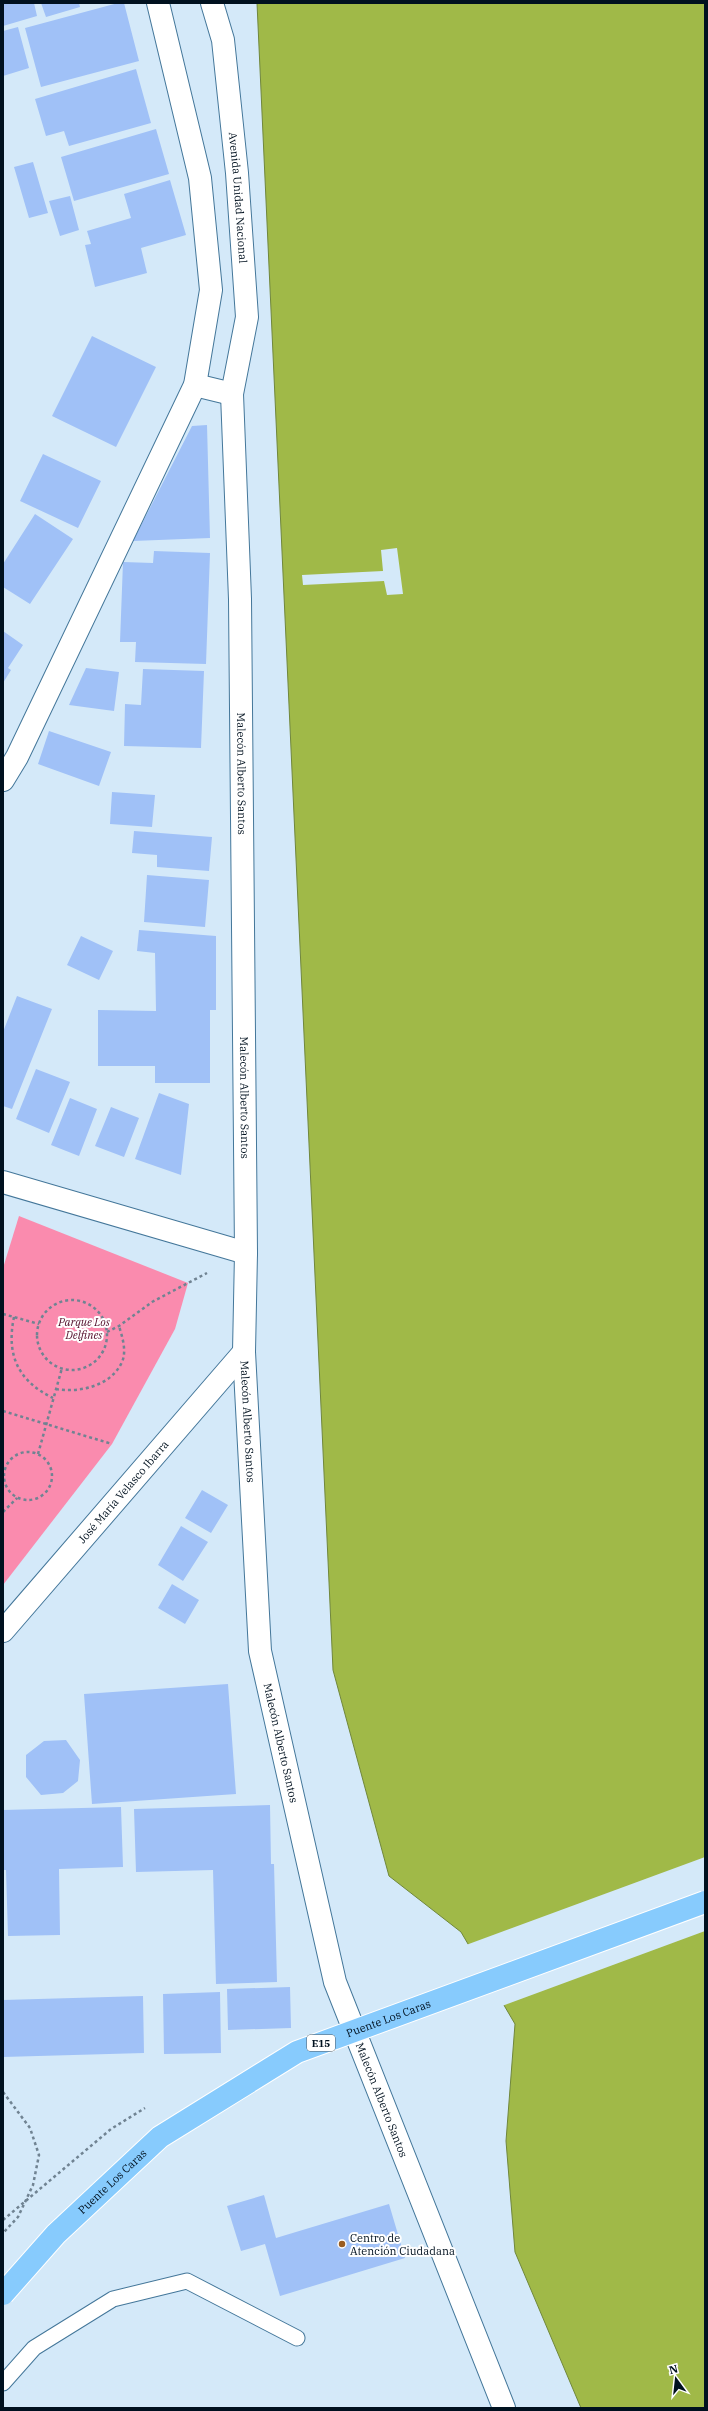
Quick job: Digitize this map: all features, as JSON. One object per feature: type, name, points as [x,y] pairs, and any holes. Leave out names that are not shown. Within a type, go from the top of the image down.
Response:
[{"type":"highway","name":"Puente Los Caras","points":[[3,2294],[56,2234],[160,2137],[297,2052],[705,1902]]},
{"type":"main road","points":[[3,780],[17,757],[195,385],[211,290],[200,178],[158,3]]},
{"type":"main road","name":"Avenida Unidad Nacional","points":[[212,3],[223,40],[237,173],[247,317],[232,394]]},
{"type":"main road","points":[[195,385],[232,394]]},
{"type":"main road","name":"Malecón Alberto Santos","points":[[232,394],[240,599],[246,1252],[244,1352],[260,1651],[335,1982],[504,2408]]},
{"type":"main road","points":[[3,1182],[246,1252]]},
{"type":"main road","name":"José María Velasco Ibarra","points":[[3,1630],[244,1352]]},
{"type":"lane","points":[[3,2383],[34,2348],[113,2299],[187,2281],[297,2338]]},
{"type":"path","points":[[107,1332],[119,1326],[152,1302],[246,1252]]},
{"type":"path","points":[[70,1300],[83,1302],[95,1308],[103,1319],[107,1332],[106,1345],[99,1357],[88,1366],[75,1369],[62,1368],[50,1362],[41,1350],[37,1338],[39,1324],[45,1312],[56,1303],[70,1300]]},
{"type":"path","points":[[3,1314],[39,1324]]},
{"type":"path","points":[[14,1317],[11,1333],[12,1350],[17,1365],[26,1379],[38,1391],[53,1398]]},
{"type":"path","points":[[56,1389],[82,1389],[97,1386],[111,1377],[123,1361],[124,1342],[119,1326]]},
{"type":"path","points":[[38,1454],[62,1368]]},
{"type":"path","points":[[3,1411],[112,1444]]},
{"type":"path","points":[[29,1452],[38,1454],[45,1460],[50,1468],[52,1477],[49,1486],[44,1494],[36,1499],[26,1500],[17,1498],[10,1493],[5,1484],[6,1466],[19,1453],[29,1452]]},
{"type":"path","points":[[3,1512],[17,1498]]},
{"type":"path","points":[[3,2092],[30,2128],[39,2155],[33,2185],[18,2218],[3,2233]]},
{"type":"green space","name":"Parque Los Delfines","points":[[19,1216],[188,1283],[175,1329],[112,1444],[3,1585],[3,1268]]},
{"type":"shaded area","points":[[257,3],[705,3],[705,2408],[581,2408],[515,2252],[506,2141],[515,2024],[461,1932],[389,1876],[333,1670]]},
{"type":"pier","points":[[397,548],[403,594],[387,595],[384,581],[303,585],[302,575],[383,571],[381,550]]},
{"type":"pier","points":[[705,1857],[705,1931],[502,2006],[466,1945]]},
{"type":"building","points":[[3,3],[34,3],[37,16],[3,26]]},
{"type":"building","points":[[41,3],[79,3],[80,7],[46,17]]},
{"type":"building","points":[[118,3],[124,3],[139,61],[41,87],[25,28]]},
{"type":"building","points":[[18,27],[29,68],[3,76],[3,31]]},
{"type":"building","points":[[136,69],[151,123],[69,146],[64,131],[46,136],[35,99]]},
{"type":"building","points":[[156,129],[169,174],[74,201],[61,157]]},
{"type":"building","points":[[33,162],[48,213],[29,218],[14,167]]},
{"type":"building","points":[[170,180],[186,235],[141,248],[147,273],[95,287],[85,245],[91,244],[87,231],[131,218],[124,194]]},
{"type":"building","points":[[70,196],[79,230],[60,236],[49,201]]},
{"type":"building","points":[[92,336],[156,367],[116,447],[52,416]]},
{"type":"building","points":[[207,425],[210,538],[133,541],[192,426]]},
{"type":"building","points":[[43,454],[101,481],[78,528],[20,501]]},
{"type":"building","points":[[35,514],[73,539],[30,604],[3,587],[3,564]]},
{"type":"building","points":[[154,551],[210,553],[206,664],[135,662],[136,642],[120,642],[123,562],[153,563]]},
{"type":"building","points":[[3,631],[23,645],[8,668],[11,670],[3,683]]},
{"type":"building","points":[[86,668],[119,672],[114,711],[69,705]]},
{"type":"building","points":[[143,669],[204,671],[201,748],[124,746],[125,704],[141,705]]},
{"type":"building","points":[[49,731],[111,752],[99,786],[38,764]]},
{"type":"building","points":[[112,792],[155,795],[152,827],[110,824]]},
{"type":"building","points":[[134,831],[212,837],[209,871],[157,867],[157,855],[132,853]]},
{"type":"building","points":[[147,875],[209,880],[205,927],[144,922]]},
{"type":"building","points":[[139,930],[216,936],[216,1010],[210,1010],[210,1083],[155,1083],[155,1066],[98,1066],[98,1010],[156,1011],[155,953],[137,951]]},
{"type":"building","points":[[81,936],[113,951],[99,980],[67,965]]},
{"type":"building","points":[[17,996],[52,1009],[12,1109],[3,1106],[3,1032]]},
{"type":"building","points":[[36,1069],[70,1082],[49,1133],[16,1119]]},
{"type":"building","points":[[159,1093],[189,1104],[181,1175],[135,1159]]},
{"type":"building","points":[[70,1098],[97,1109],[79,1156],[51,1145]]},
{"type":"building","points":[[111,1107],[139,1118],[124,1157],[95,1146]]},
{"type":"building","points":[[202,1490],[228,1505],[211,1533],[185,1518]]},
{"type":"building","points":[[181,1526],[208,1542],[183,1581],[158,1565]]},
{"type":"building","points":[[172,1584],[199,1600],[185,1624],[158,1608]]},
{"type":"building","points":[[228,1684],[236,1794],[92,1804],[84,1694]]},
{"type":"building","points":[[66,1740],[80,1760],[78,1781],[63,1793],[41,1795],[26,1777],[26,1755],[44,1741]]},
{"type":"building","points":[[270,1805],[271,1864],[274,1864],[277,1982],[216,1984],[213,1870],[136,1872],[134,1809]]},
{"type":"building","points":[[121,1807],[123,1867],[59,1869],[60,1935],[8,1936],[6,1870],[3,1870],[3,1810]]},
{"type":"building","points":[[290,1987],[291,2028],[228,2030],[227,1989]]},
{"type":"building","points":[[220,1992],[221,2053],[164,2054],[163,1994]]},
{"type":"building","points":[[143,1996],[144,2053],[3,2057],[3,2000]]},
{"type":"building","points":[[264,2195],[276,2238],[389,2204],[405,2258],[280,2296],[265,2244],[241,2251],[227,2206]]},
{"type":"place","name":"Centro de Atención Ciudadana","points":[[342,2244]]}]
